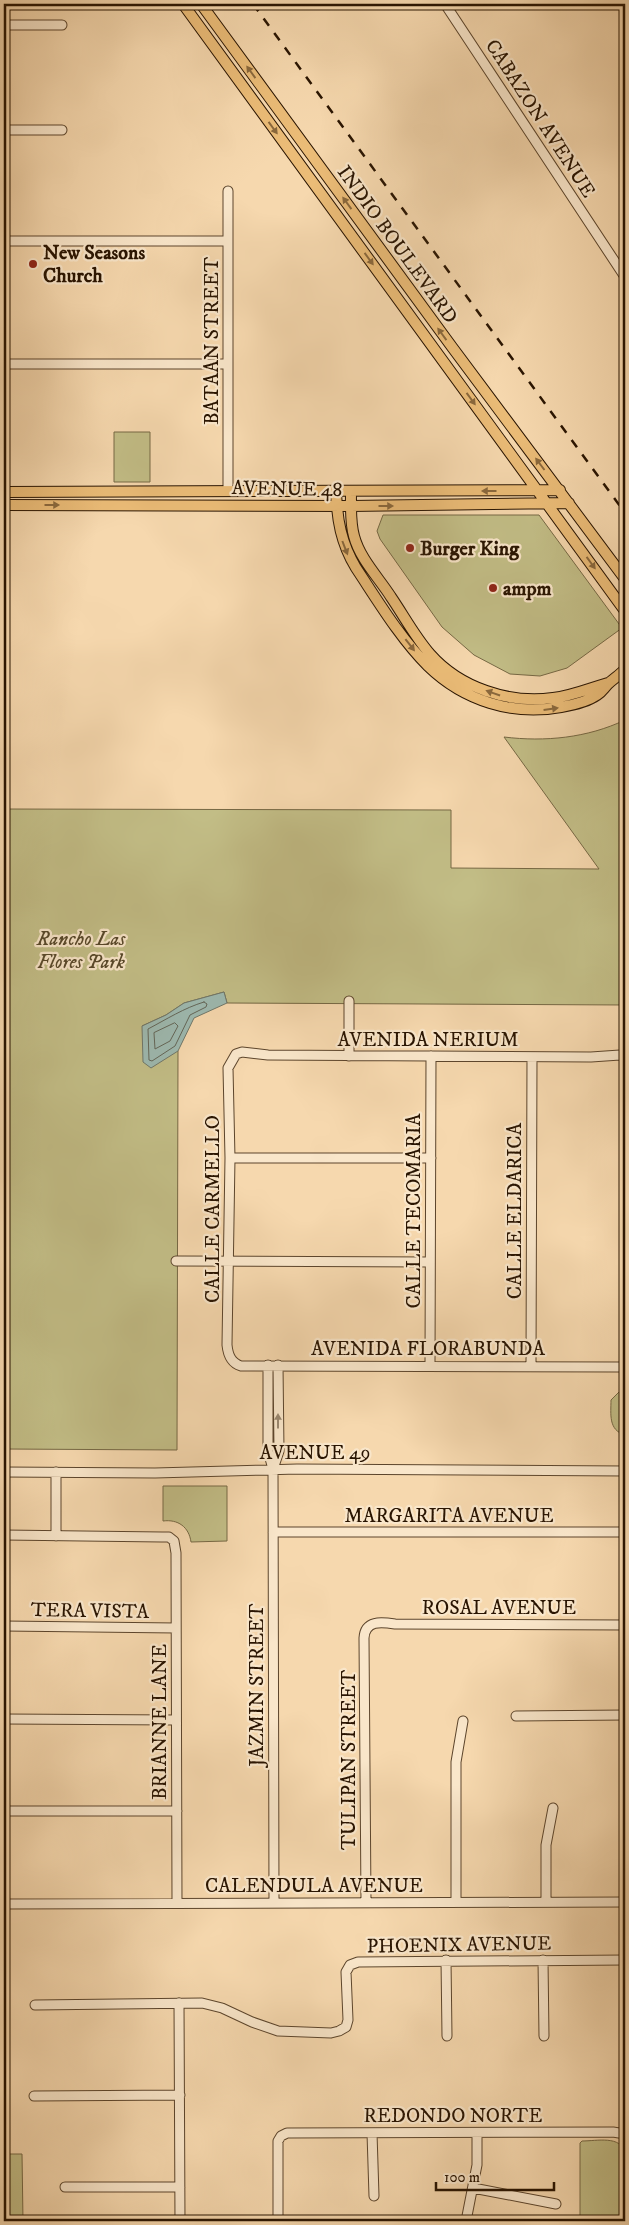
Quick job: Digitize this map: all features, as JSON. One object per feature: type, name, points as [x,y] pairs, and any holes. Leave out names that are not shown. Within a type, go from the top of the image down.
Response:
[{"type":"main road","name":"INDIO BOULEVARD","points":[[183,4],[625,611]]},
{"type":"main road","name":"INDIO BOULEVARD","points":[[201,4],[452,347],[625,579]]},
{"type":"main road","name":"AVENUE 48","points":[[4,492],[560,490]]},
{"type":"main road","points":[[121,505],[140,499],[220,499],[225,497],[228,491]]},
{"type":"main road","points":[[336,491],[341,536],[348,556],[410,645],[429,667],[450,684],[468,694],[508,709],[536,710],[566,706],[586,700],[599,694],[608,683],[625,669]]},
{"type":"main road","points":[[351,491],[350,506],[354,537],[366,561],[430,654],[456,676],[496,694],[510,698],[535,700],[556,698],[608,683]]},
{"type":"main road","name":"AVENUE 48","points":[[4,505],[350,506],[569,503]]},
{"type":"street","name":"CABAZON AVENUE","points":[[445,4],[625,277]]},
{"type":"street","points":[[4,25],[62,25]]},
{"type":"street","points":[[4,130],[62,130]]},
{"type":"street","name":"BATAAN STREET","points":[[228,191],[228,491]]},
{"type":"street","points":[[4,241],[228,241]]},
{"type":"street","points":[[4,364],[228,364]]},
{"type":"street","points":[[349,1002],[349,1056]]},
{"type":"street","name":"AVENIDA NERIUM","points":[[233,1058],[242,1052],[268,1055],[349,1056],[625,1056]]},
{"type":"street","name":"CALLE TECOMARIA","points":[[430,1365],[431,1056]]},
{"type":"street","name":"CALLE ELDARICA","points":[[531,1365],[532,1056]]},
{"type":"street","name":"CALLE CARMELLO","points":[[232,1361],[229,1356],[228,1345],[230,1158],[228,1068],[233,1058]]},
{"type":"street","points":[[230,1158],[431,1158]]},
{"type":"street","points":[[176,1261],[430,1262]]},
{"type":"street","name":"AVENIDA FLORABUNDA","points":[[232,1361],[241,1366],[625,1365]]},
{"type":"street","points":[[268,1365],[268,1451],[273,1469]]},
{"type":"street","points":[[273,1469],[279,1451],[278,1365]]},
{"type":"street","name":"AVENUE 49","points":[[4,1472],[155,1473],[273,1469],[625,1471]]},
{"type":"street","name":"JAZMIN STREET","points":[[273,1469],[274,1902]]},
{"type":"street","points":[[4,1535],[56,1536],[56,1472]]},
{"type":"street","name":"MARGARITA AVENUE","points":[[273,1532],[625,1532]]},
{"type":"street","name":"BRIANNE LANE","points":[[56,1536],[162,1536],[174,1541],[176,1553],[177,1903]]},
{"type":"street","name":"ROSAL AVENUE","points":[[374,1623],[625,1625]]},
{"type":"street","name":"TULIPAN STREET","points":[[366,1902],[364,1631],[374,1623]]},
{"type":"street","name":"TERA VISTA","points":[[4,1626],[176,1628]]},
{"type":"street","points":[[516,1716],[625,1715]]},
{"type":"street","points":[[4,1718],[176,1720]]},
{"type":"street","points":[[456,1902],[456,1762],[463,1721]]},
{"type":"street","points":[[546,1902],[546,1845],[554,1808]]},
{"type":"street","points":[[4,1811],[177,1812]]},
{"type":"street","name":"CALENDULA AVENUE","points":[[4,1904],[625,1902]]},
{"type":"street","points":[[446,1960],[447,2036]]},
{"type":"street","points":[[543,1960],[544,2036]]},
{"type":"street","name":"PHOENIX AVENUE","points":[[180,2004],[202,2004],[222,2008],[252,2022],[278,2031],[330,2033],[339,2032],[346,2027],[348,2020],[346,1972],[350,1966],[358,1962],[625,1960]]},
{"type":"street","points":[[35,2005],[180,2004],[180,2221]]},
{"type":"street","points":[[34,2096],[180,2095]]},
{"type":"street","name":"REDONDO NORTE","points":[[278,2221],[277,2147],[281,2136],[292,2133],[613,2132],[625,2134]]},
{"type":"street","points":[[372,2133],[374,2196]]},
{"type":"street","points":[[466,2221],[477,2165],[477,2133]]},
{"type":"street","points":[[65,2187],[180,2187]]},
{"type":"street","points":[[473,2188],[556,2204]]},
{"type":"green space","points":[[114,432],[150,432],[150,482],[114,482]]},
{"type":"green space","points":[[383,515],[539,515],[622,628],[567,668],[540,676],[510,674],[474,655],[442,627],[380,539],[377,531]]},
{"type":"green space","name":"Rancho Las Flores Park","points":[[625,720],[625,1005],[227,1003],[224,992],[184,1003],[166,1015],[142,1026],[178,1051],[177,1450],[4,1449],[4,809],[451,810],[451,868],[599,869],[504,737],[550,739],[581,735]]},
{"type":"green space","points":[[621,1390],[625,1390],[625,1435],[620,1433],[613,1425],[611,1416],[611,1400]]},
{"type":"green space","points":[[163,1486],[227,1486],[227,1541],[191,1542],[188,1532],[182,1525],[173,1521],[163,1521]]},
{"type":"green space","points":[[608,2140],[614,2141],[623,2147],[625,2153],[625,2221],[580,2221],[580,2143],[582,2141]]},
{"type":"green space","points":[[4,2154],[22,2154],[23,2221],[4,2221]]},
{"type":"water","points":[[224,992],[227,1003],[194,1018],[178,1051],[151,1068],[143,1062],[142,1026],[166,1015],[184,1003]]},
{"type":"railway","points":[[253,4],[625,513]]},
{"type":"place","name":"New Seasons Church","points":[[33,264]]},
{"type":"place","name":"Burger King","points":[[410,548]]},
{"type":"place","name":"ampm","points":[[493,588]]}]
